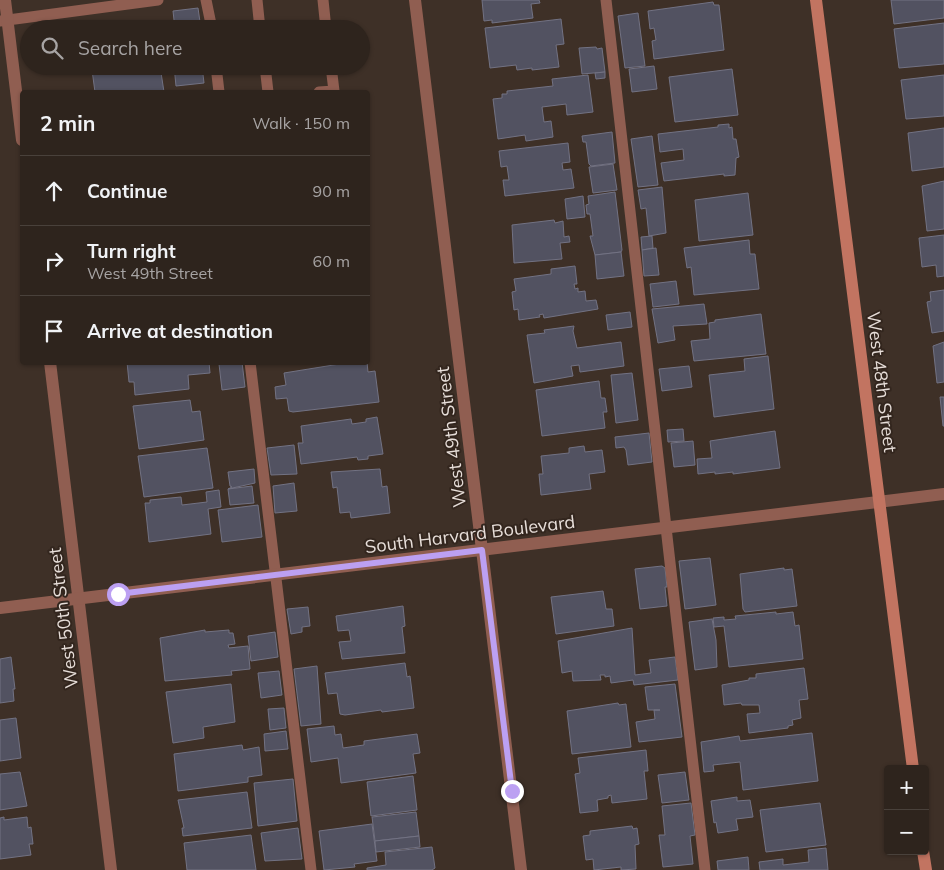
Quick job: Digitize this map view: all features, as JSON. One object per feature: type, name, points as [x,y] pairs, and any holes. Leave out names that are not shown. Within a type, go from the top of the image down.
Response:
[{"type":"street","points":[[6,0],[4,21],[20,127]]},
{"type":"street","name":"West 49th Street","points":[[415,0],[521,870]]},
{"type":"street","name":"West 48th Street","points":[[816,0],[912,765]]},
{"type":"street","name":"West 50th Street","points":[[50,365],[112,870]]},
{"type":"street","name":"South Harvard Boulevard","points":[[0,608],[944,494]]},
{"type":"street","points":[[924,855],[926,870]]},
{"type":"lane","points":[[4,21],[158,0]]},
{"type":"lane","points":[[206,0],[210,20]]},
{"type":"lane","points":[[257,0],[259,20]]},
{"type":"lane","points":[[323,0],[325,20]]},
{"type":"lane","points":[[606,0],[705,870]]},
{"type":"lane","points":[[217,75],[219,90]]},
{"type":"lane","points":[[266,75],[268,90]]},
{"type":"lane","points":[[332,75],[334,90]]},
{"type":"lane","points":[[250,365],[274,575],[311,870]]},
{"type":"building","points":[[482,0],[539,0],[540,3],[531,4],[533,18],[492,23],[492,20],[484,21]]},
{"type":"building","points":[[891,0],[944,0],[944,18],[894,24]]},
{"type":"building","points":[[713,2],[714,5],[719,5],[724,50],[654,59],[652,41],[656,40],[654,28],[650,29],[648,11]]},
{"type":"building","points":[[198,8],[200,20],[174,20],[173,11]]},
{"type":"building","points":[[638,13],[645,66],[625,68],[618,16]]},
{"type":"building","points":[[561,19],[564,44],[556,45],[559,67],[517,70],[516,65],[490,68],[485,28]]},
{"type":"building","points":[[944,23],[944,64],[899,68],[894,29]]},
{"type":"building","points":[[596,47],[597,49],[602,48],[605,72],[582,74],[579,48]]},
{"type":"building","points":[[654,66],[657,89],[632,92],[629,69]]},
{"type":"building","points":[[732,69],[738,115],[675,122],[669,77]]},
{"type":"building","points":[[605,72],[605,78],[596,79],[595,73]]},
{"type":"building","points":[[93,75],[161,75],[164,90],[95,90]]},
{"type":"building","points":[[175,75],[203,75],[204,83],[176,86]]},
{"type":"building","points":[[588,75],[593,112],[567,115],[566,104],[542,107],[544,122],[551,121],[553,137],[526,141],[525,135],[498,139],[493,99],[502,98],[502,94],[507,94],[507,91],[553,86],[552,79]]},
{"type":"building","points":[[944,75],[944,116],[906,119],[901,80]]},
{"type":"building","points":[[729,124],[729,128],[732,127],[733,139],[736,139],[739,157],[736,158],[735,175],[724,176],[724,174],[664,181],[661,163],[684,160],[683,149],[660,152],[658,134]]},
{"type":"building","points":[[944,128],[944,167],[912,171],[908,133]]},
{"type":"building","points":[[612,132],[615,163],[591,166],[589,164],[586,142],[583,142],[582,136]]},
{"type":"building","points":[[652,136],[658,185],[638,187],[631,139]]},
{"type":"building","points":[[568,143],[570,162],[562,163],[563,170],[571,169],[574,188],[505,196],[503,180],[509,180],[507,166],[501,167],[499,151]]},
{"type":"building","points":[[613,164],[617,190],[593,193],[589,167]]},
{"type":"building","points":[[944,181],[944,229],[927,231],[922,186]]},
{"type":"building","points":[[662,187],[666,233],[649,236],[646,208],[641,209],[638,190]]},
{"type":"building","points":[[615,192],[622,250],[621,252],[595,255],[590,236],[593,236],[590,214],[587,214],[588,196]]},
{"type":"building","points":[[748,193],[753,235],[699,241],[695,200]]},
{"type":"building","points":[[583,196],[585,217],[567,219],[565,199]]},
{"type":"building","points":[[554,220],[555,223],[563,221],[564,237],[569,236],[570,242],[560,243],[562,259],[514,263],[512,225]]},
{"type":"building","points":[[944,235],[944,276],[937,277],[936,265],[922,267],[919,238]]},
{"type":"building","points":[[652,236],[653,248],[642,250],[641,237]]},
{"type":"building","points":[[749,240],[750,254],[755,254],[759,289],[694,295],[691,267],[687,268],[684,248]]},
{"type":"building","points":[[656,248],[659,275],[644,276],[642,250]]},
{"type":"building","points":[[621,252],[624,276],[597,279],[595,255]]},
{"type":"building","points":[[575,266],[577,284],[574,284],[575,289],[578,288],[578,292],[585,291],[586,301],[596,300],[598,309],[544,318],[543,314],[539,315],[540,317],[519,320],[518,309],[514,310],[512,292],[516,291],[514,279],[551,274],[551,269]]},
{"type":"building","points":[[676,281],[679,304],[653,307],[650,284]]},
{"type":"building","points":[[944,290],[944,331],[932,333],[927,302],[931,301],[930,292]]},
{"type":"building","points":[[704,304],[707,324],[673,326],[675,340],[658,343],[652,309]]},
{"type":"building","points":[[630,312],[632,327],[608,330],[606,315]]},
{"type":"building","points":[[761,314],[766,354],[694,361],[691,341],[710,339],[709,323],[715,322],[715,320]]},
{"type":"building","points":[[574,326],[573,331],[577,348],[621,342],[624,366],[580,372],[579,365],[571,366],[573,376],[534,383],[527,335],[545,333],[544,330]]},
{"type":"building","points":[[944,342],[944,382],[937,383],[933,346]]},
{"type":"building","points":[[768,356],[774,409],[714,417],[709,375],[745,371],[744,359]]},
{"type":"building","points":[[127,365],[209,365],[210,373],[188,375],[189,389],[135,395],[134,382],[129,382]]},
{"type":"building","points":[[219,365],[242,365],[245,387],[222,390]]},
{"type":"building","points":[[333,365],[367,365],[368,372],[375,371],[379,402],[289,411],[287,398],[276,399],[275,387],[286,385],[284,373]]},
{"type":"building","points":[[689,366],[692,387],[662,391],[659,369]]},
{"type":"building","points":[[632,373],[638,420],[616,423],[611,375]]},
{"type":"building","points":[[599,381],[601,398],[605,398],[607,412],[603,412],[605,428],[542,436],[536,390]]},
{"type":"building","points":[[940,397],[944,397],[944,426],[943,426]]},
{"type":"building","points":[[190,400],[192,412],[200,411],[204,440],[139,449],[133,406]]},
{"type":"building","points":[[377,417],[383,454],[368,456],[368,459],[358,460],[357,457],[301,464],[298,443],[303,443],[301,426],[351,419],[352,424],[366,422],[366,419]]},
{"type":"building","points":[[683,429],[684,441],[668,442],[667,430]]},
{"type":"building","points":[[775,431],[780,468],[733,474],[733,472],[715,474],[715,472],[698,474],[697,459],[712,458],[710,441]]},
{"type":"building","points":[[649,433],[652,462],[628,465],[626,450],[624,447],[616,448],[615,437]]},
{"type":"building","points":[[693,441],[695,465],[674,467],[671,443]]},
{"type":"building","points":[[294,445],[297,474],[271,475],[267,448]]},
{"type":"building","points":[[584,446],[585,452],[602,450],[605,472],[589,474],[591,489],[541,495],[539,474],[543,474],[541,456],[569,453],[569,448]]},
{"type":"building","points":[[207,448],[213,488],[144,497],[138,456]]},
{"type":"building","points":[[254,469],[255,483],[228,489],[232,487],[230,486],[228,472]]},
{"type":"building","points":[[380,469],[382,487],[387,486],[390,513],[351,518],[350,512],[340,513],[337,487],[333,488],[331,472]]},
{"type":"building","points":[[294,483],[297,511],[275,513],[273,486]]},
{"type":"building","points":[[252,486],[254,503],[230,505],[228,489]]},
{"type":"building","points":[[219,490],[221,507],[208,509],[211,534],[149,542],[145,503],[150,503],[150,500],[181,497],[182,505],[207,502],[206,492]]},
{"type":"building","points":[[258,505],[262,537],[222,542],[218,510]]},
{"type":"building","points":[[710,558],[716,605],[685,609],[679,561]]},
{"type":"building","points":[[662,566],[665,568],[667,606],[640,609],[635,569]]},
{"type":"building","points":[[784,568],[784,570],[792,569],[797,606],[745,612],[743,609],[740,574]]},
{"type":"building","points":[[603,591],[606,609],[612,609],[614,626],[556,634],[551,597]]},
{"type":"building","points":[[403,606],[405,626],[402,627],[405,653],[342,659],[339,642],[351,641],[349,630],[338,631],[336,616]]},
{"type":"building","points":[[308,607],[310,626],[302,627],[302,632],[291,634],[287,609]]},
{"type":"building","points":[[776,612],[776,614],[793,612],[795,626],[799,625],[803,659],[729,667],[724,626],[714,627],[713,618],[724,617],[724,620],[736,619],[735,616]]},
{"type":"building","points":[[712,619],[716,640],[717,667],[695,670],[689,622]]},
{"type":"building","points":[[632,628],[635,675],[651,673],[649,660],[675,657],[678,680],[634,685],[633,680],[611,683],[610,676],[605,677],[605,675],[600,675],[601,680],[573,681],[572,671],[562,673],[558,641]]},
{"type":"building","points":[[205,630],[205,632],[229,630],[229,633],[233,633],[235,644],[228,645],[229,648],[248,646],[250,669],[231,671],[232,675],[165,681],[160,638]]},
{"type":"building","points":[[275,632],[278,657],[251,661],[248,636]]},
{"type":"building","points":[[11,657],[15,689],[13,689],[14,701],[0,703],[0,659]]},
{"type":"building","points":[[405,663],[407,677],[410,676],[414,708],[345,715],[340,714],[337,693],[328,694],[325,673]]},
{"type":"building","points":[[317,666],[321,724],[301,726],[294,669]]},
{"type":"building","points":[[804,668],[808,699],[799,700],[801,718],[792,720],[793,725],[788,726],[788,728],[749,733],[747,714],[760,713],[759,705],[742,705],[741,703],[724,705],[722,685],[756,678],[756,674]]},
{"type":"building","points":[[279,671],[282,695],[261,698],[258,673]]},
{"type":"building","points":[[231,684],[235,722],[203,727],[204,738],[173,743],[166,692]]},
{"type":"building","points":[[675,684],[682,737],[639,742],[636,722],[655,719],[654,710],[648,710],[645,687]]},
{"type":"building","points":[[618,703],[619,705],[626,704],[631,747],[572,754],[567,711]]},
{"type":"building","points":[[284,708],[286,728],[270,730],[268,709]]},
{"type":"building","points":[[16,718],[21,758],[0,761],[0,720]]},
{"type":"building","points":[[334,726],[335,735],[341,734],[343,748],[364,745],[364,741],[417,734],[420,753],[413,754],[416,773],[341,783],[338,758],[311,762],[307,729]]},
{"type":"building","points":[[286,731],[288,749],[265,751],[264,734]]},
{"type":"building","points":[[812,733],[818,781],[743,790],[740,762],[713,765],[714,771],[704,772],[701,742],[739,736],[740,741]]},
{"type":"building","points":[[242,745],[243,750],[259,747],[262,775],[248,777],[248,782],[178,791],[174,754]]},
{"type":"building","points":[[646,750],[648,771],[644,771],[647,799],[612,803],[611,795],[608,798],[597,800],[598,811],[580,813],[575,774],[580,773],[578,758]]},
{"type":"building","points":[[20,772],[27,806],[0,810],[0,774]]},
{"type":"building","points":[[685,772],[689,800],[662,803],[658,775]]},
{"type":"building","points":[[413,776],[417,810],[371,816],[367,782]]},
{"type":"building","points":[[293,779],[297,821],[258,826],[254,783]]},
{"type":"building","points":[[247,792],[252,828],[183,836],[182,828],[184,828],[178,800]]},
{"type":"building","points":[[737,797],[737,801],[750,800],[753,817],[736,819],[738,830],[718,833],[716,822],[714,823],[711,801]]},
{"type":"building","points":[[691,803],[695,835],[690,836],[693,864],[663,867],[659,835],[665,835],[662,806]]},
{"type":"building","points":[[820,803],[826,845],[766,852],[760,810]]},
{"type":"building","points":[[416,812],[419,836],[375,841],[372,817]]},
{"type":"building","points":[[4,817],[4,820],[27,817],[28,828],[31,827],[33,844],[29,844],[31,855],[0,859],[0,818]]},
{"type":"building","points":[[372,824],[377,861],[354,864],[355,867],[324,870],[319,831]]},
{"type":"building","points":[[632,826],[633,829],[637,828],[639,844],[635,845],[636,869],[621,870],[621,867],[594,870],[593,859],[586,860],[583,836],[590,835],[590,831]]},
{"type":"building","points":[[298,828],[302,859],[265,861],[261,833]]},
{"type":"building","points":[[251,835],[256,870],[187,870],[184,843]]},
{"type":"building","points":[[419,836],[420,847],[376,852],[375,841]]},
{"type":"building","points":[[432,847],[435,868],[432,870],[367,870],[367,868],[386,865],[385,852]]},
{"type":"building","points":[[826,848],[828,870],[760,870],[759,862],[783,859],[783,865],[809,862],[808,850]]},
{"type":"building","points":[[748,857],[749,870],[718,870],[717,861]]},
{"type":"route","points":[[118,594],[482,550],[512,791]]}]
